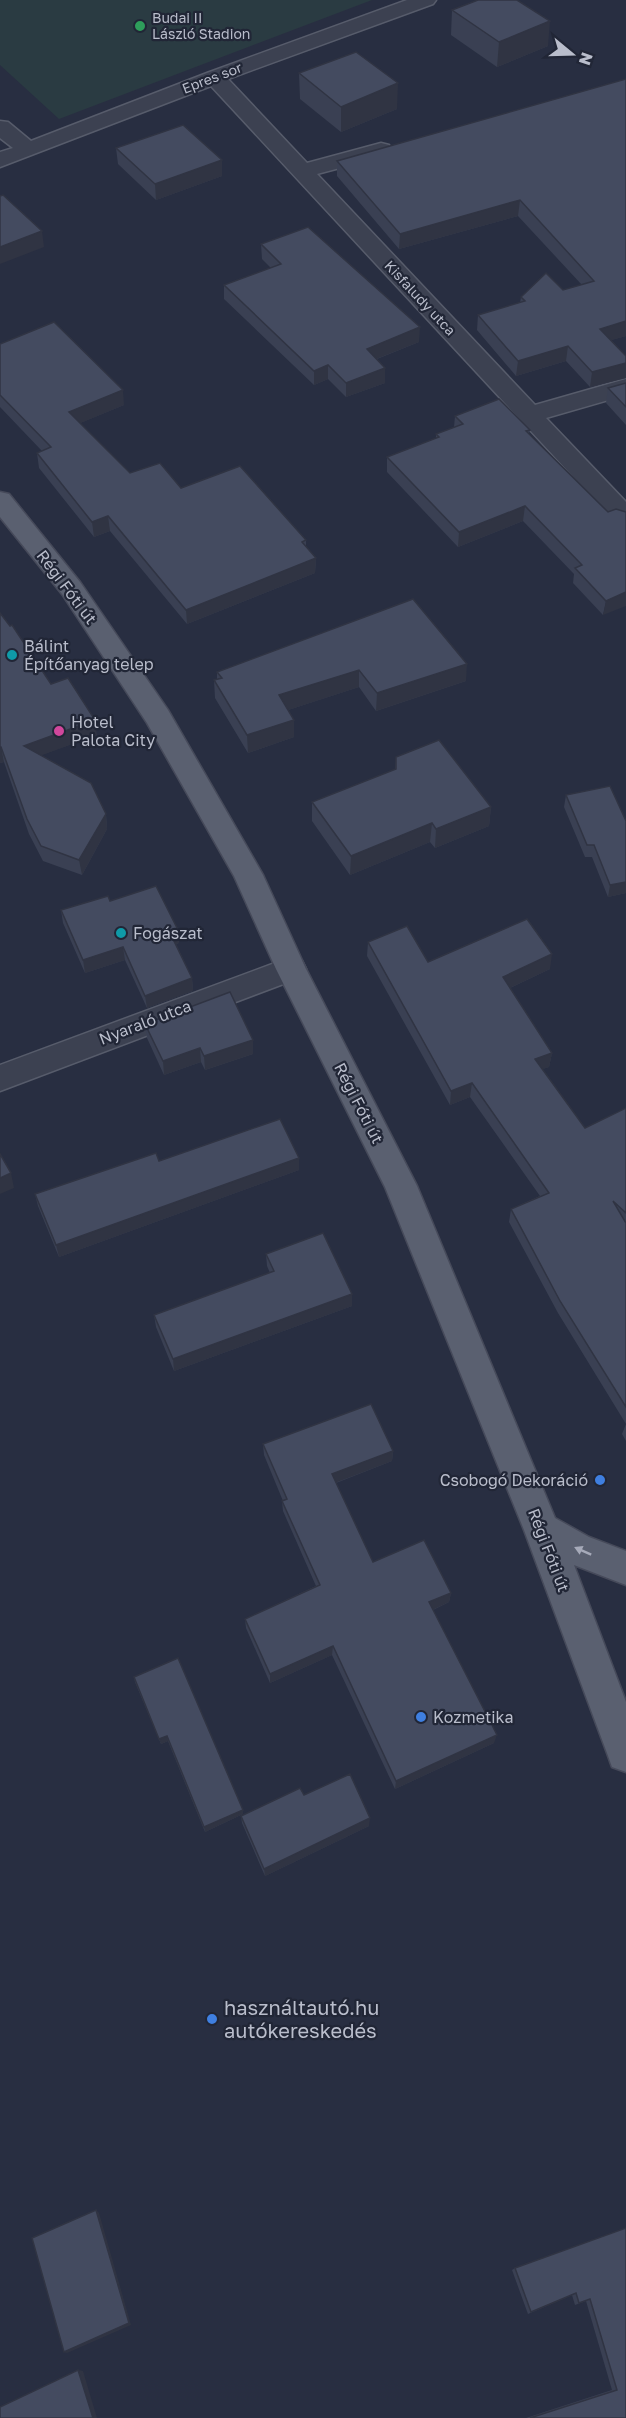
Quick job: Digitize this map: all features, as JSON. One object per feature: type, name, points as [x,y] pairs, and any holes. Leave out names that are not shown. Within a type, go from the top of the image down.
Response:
[{"type":"main road","name":"Régi Fóti út","points":[[0,500],[71,588],[158,717],[248,875],[291,969],[401,1186],[542,1530],[580,1635],[620,1709],[626,1754]]},
{"type":"main road","points":[[542,1530],[577,1549],[626,1568]]},
{"type":"street","name":"Epres sor","points":[[0,160],[214,77],[426,0]]},
{"type":"street","name":"Kisfaludy utca","points":[[214,77],[626,518]]},
{"type":"street","points":[[0,127],[28,149]]},
{"type":"street","points":[[304,171],[396,146]]},
{"type":"street","points":[[528,415],[626,387]]},
{"type":"street","name":"Nyaraló utca","points":[[0,1078],[291,969]]},
{"type":"shaded area","name":"Budai II László Stadion","points":[[0,0],[372,0],[59,119],[0,65]]},
{"type":"building","points":[[478,0],[517,0],[550,21],[499,42],[452,10]]},
{"type":"building","points":[[356,52],[398,83],[341,107],[299,73]]},
{"type":"building","points":[[626,79],[626,321],[600,329],[626,356],[626,363],[592,372],[568,346],[518,361],[478,315],[525,301],[521,297],[546,273],[563,290],[594,281],[520,200],[400,234],[337,161]]},
{"type":"building","points":[[183,125],[222,160],[155,184],[116,148]]},
{"type":"building","points":[[3,195],[42,231],[0,247],[0,196]]},
{"type":"building","points":[[308,227],[420,327],[367,349],[385,368],[346,383],[328,365],[314,371],[224,285],[281,264],[261,244]]},
{"type":"building","points":[[54,322],[123,390],[69,412],[130,473],[160,463],[181,488],[240,466],[306,540],[302,542],[316,558],[186,610],[108,516],[92,522],[37,453],[51,447],[0,395],[0,344]]},
{"type":"building","points":[[626,383],[626,407],[608,388]]},
{"type":"building","points":[[499,399],[530,430],[526,431],[608,512],[616,509],[626,512],[626,592],[606,601],[575,568],[582,565],[525,506],[459,532],[387,457],[439,437],[436,434],[463,424],[455,416]]},
{"type":"building","points":[[413,599],[467,664],[377,693],[359,670],[279,695],[294,720],[247,735],[214,680],[222,678],[217,672]]},
{"type":"building","points":[[0,613],[10,626],[12,625],[51,684],[68,678],[95,720],[24,746],[91,783],[106,814],[79,860],[41,846],[27,819],[0,747]]},
{"type":"building","points":[[439,740],[491,807],[436,829],[432,823],[351,856],[312,802],[396,769],[396,757]]},
{"type":"building","points":[[610,786],[626,821],[626,882],[610,885],[594,845],[587,845],[566,795]]},
{"type":"building","points":[[156,886],[178,930],[170,933],[192,978],[145,996],[123,947],[83,960],[61,910],[108,896],[110,901]]},
{"type":"building","points":[[527,919],[552,954],[503,977],[552,1053],[535,1059],[585,1128],[626,1108],[626,1213],[613,1201],[626,1223],[626,1407],[560,1301],[511,1209],[549,1193],[472,1083],[451,1091],[368,942],[407,926],[428,962]]},
{"type":"building","points":[[230,992],[253,1040],[204,1056],[200,1048],[163,1061],[145,1024]]},
{"type":"building","points":[[280,1119],[299,1158],[56,1245],[35,1194],[156,1153],[159,1161]]},
{"type":"building","points":[[0,1154],[11,1173],[0,1178]]},
{"type":"building","points":[[323,1233],[352,1294],[173,1359],[154,1315],[274,1271],[266,1254]]},
{"type":"building","points":[[371,1404],[393,1451],[332,1474],[373,1562],[424,1540],[451,1593],[429,1602],[497,1735],[396,1781],[333,1646],[270,1674],[245,1619],[320,1585],[282,1501],[287,1499],[263,1444]]},
{"type":"building","points":[[178,1658],[243,1810],[204,1827],[167,1736],[159,1739],[134,1677]]},
{"type":"building","points":[[350,1774],[370,1818],[264,1869],[241,1816],[300,1788],[304,1795]]},
{"type":"building","points":[[96,2210],[129,2323],[64,2352],[32,2238]]},
{"type":"building","points":[[626,2228],[626,2418],[530,2418],[617,2390],[590,2299],[579,2303],[576,2293],[531,2312],[515,2268]]},
{"type":"building","points":[[78,2370],[93,2418],[0,2418],[0,2407]]},
{"type":"place","name":"Budai II László Stadion","points":[[140,26]]},
{"type":"place","name":"Bálint Építőanyag telep","points":[[12,655]]},
{"type":"place","name":"Hotel Palota City","points":[[59,731]]},
{"type":"place","name":"Fogászat","points":[[121,933]]},
{"type":"place","name":"Csobogó Dekoráció","points":[[600,1480]]},
{"type":"place","name":"Kozmetika","points":[[421,1717]]},
{"type":"place","name":"használtautó.hu autókereskedés","points":[[212,2019]]}]
